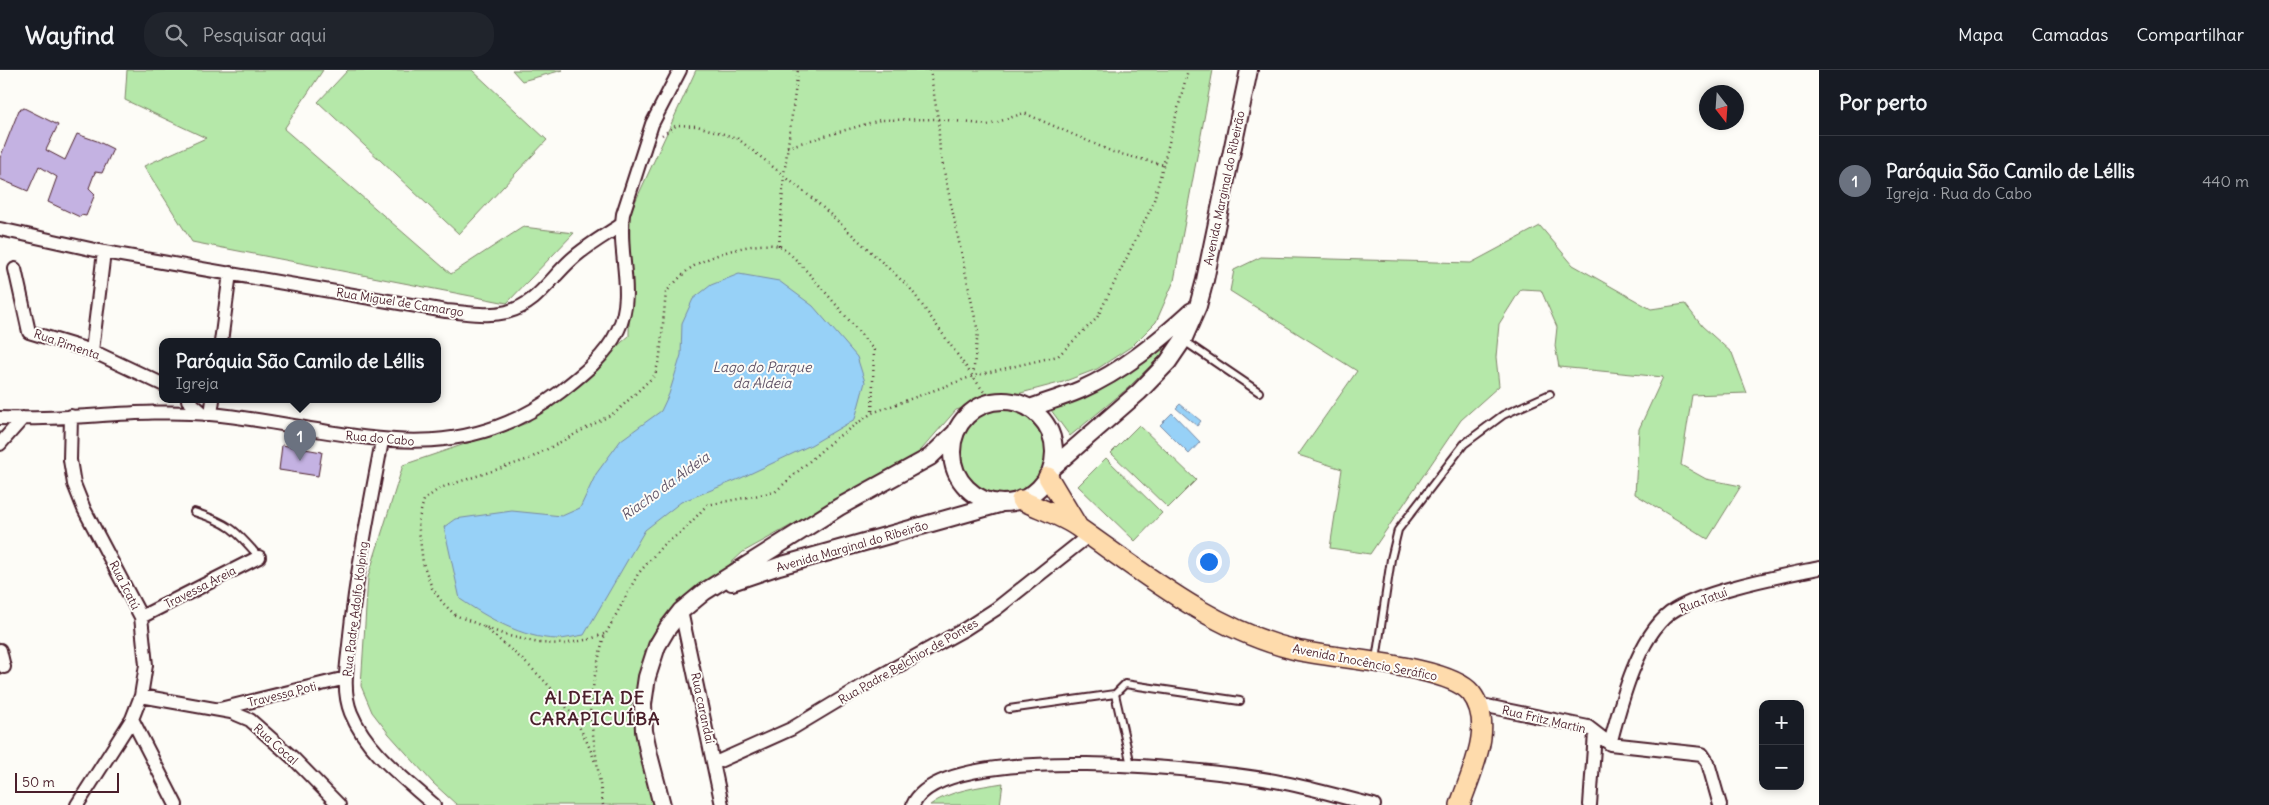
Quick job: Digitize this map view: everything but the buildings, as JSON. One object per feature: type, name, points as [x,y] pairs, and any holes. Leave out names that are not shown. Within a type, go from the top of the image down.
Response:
[{"type":"main road","name":"Avenida Marginal do Ribeirão","points":[[704,592],[779,566],[1001,503],[1021,500],[1037,491],[1051,472],[1139,392],[1168,362],[1183,340],[1198,306],[1213,248],[1249,70]]},
{"type":"main road","points":[[1030,408],[1080,390],[1121,368],[1154,346],[1198,306]]},
{"type":"main road","name":"Avenida Marginal do Ribeirão","points":[[1001,503],[985,500],[971,492],[960,480],[953,465],[952,457],[956,433],[964,419],[976,408],[991,402],[1004,400],[1017,402],[1030,408]]},
{"type":"main road","points":[[1030,408],[1040,416],[1051,434],[1055,454],[1051,472]]},
{"type":"main road","name":"Avenida Marginal do Ribeirão","points":[[662,805],[644,731],[644,704],[647,677],[657,646],[681,611],[704,592],[839,507],[930,457],[956,433]]},
{"type":"main road","name":"Avenida Inocêncio Seráfico","points":[[1051,472],[1083,532]]},
{"type":"main road","name":"Avenida Inocêncio Seráfico","points":[[1021,500],[1083,532],[1186,602],[1245,632],[1295,650],[1375,663],[1449,678],[1461,684],[1470,692],[1478,704]]},
{"type":"main road","points":[[1460,805],[1482,734],[1478,704]]},
{"type":"street","points":[[621,225],[642,152],[655,117],[680,70]]},
{"type":"street","name":"Rua Miguel de Camargo","points":[[0,229],[104,252],[446,311],[481,314],[505,312],[524,306],[540,294],[570,260],[621,225]]},
{"type":"street","name":"Rua do Cabo","points":[[0,418],[123,414],[208,414],[382,441],[419,442],[453,438],[490,428],[524,416],[582,374],[606,350],[619,329],[625,310],[626,286],[621,225]]},
{"type":"street","points":[[92,351],[104,252]]},
{"type":"street","name":"Rua Pimenta","points":[[15,268],[30,332],[92,351],[159,383]]},
{"type":"street","points":[[222,338],[230,273]]},
{"type":"street","points":[[192,403],[208,414],[212,403]]},
{"type":"street","name":"Rua Icatú","points":[[71,416],[70,450],[74,484],[84,509],[141,617],[146,665],[141,696],[132,719],[78,805]]},
{"type":"street","points":[[0,444],[23,418]]},
{"type":"street","name":"Rua Padre Adolfo Kolping","points":[[382,441],[360,557],[344,690],[352,713],[365,739],[384,760],[434,805]]},
{"type":"street","name":"Rua Padre Belchior de Pontes","points":[[715,763],[791,728],[965,629],[996,609],[1083,532]]},
{"type":"street","name":"Travessa Areia","points":[[141,617],[259,557]]},
{"type":"street","name":"Rua Tatuí","points":[[1610,744],[1623,694],[1643,649],[1658,626],[1670,614],[1688,604],[1721,592],[1819,568]]},
{"type":"street","name":"Rua carandaí","points":[[681,611],[715,763],[722,805]]},
{"type":"street","points":[[0,650],[4,667]]},
{"type":"street","name":"Travessa Poti","points":[[218,710],[346,678]]},
{"type":"street","name":"Rua Cocal","points":[[141,696],[218,710],[250,720],[293,758],[339,805]]},
{"type":"street","name":"Rua Fritz Martin","points":[[1478,704],[1588,727],[1610,744]]},
{"type":"street","points":[[132,719],[176,805]]},
{"type":"street","points":[[1590,805],[1595,733]]},
{"type":"street","points":[[1610,744],[1702,754],[1708,763],[1720,805]]},
{"type":"street","points":[[913,805],[926,789],[949,780],[977,772],[1012,766],[1046,764],[1178,767],[1285,783],[1374,805]]},
{"type":"lane","points":[[1183,340],[1259,392]]},
{"type":"lane","points":[[1375,663],[1391,559],[1398,530],[1464,444],[1503,415],[1550,394]]},
{"type":"lane","points":[[194,512],[213,518],[237,531],[259,557]]},
{"type":"lane","points":[[1009,709],[1115,694],[1125,684],[1240,701]]},
{"type":"lane","points":[[1115,694],[1131,766]]},
{"type":"path","points":[[779,246],[784,175],[798,70]]},
{"type":"path","points":[[930,70],[938,119],[940,152],[978,332],[973,376]]},
{"type":"path","points":[[603,805],[590,713],[594,680],[605,634],[638,574],[663,545],[683,531],[707,506],[775,492],[832,442],[872,413],[973,376],[1058,356],[1097,318],[1153,204],[1188,70]]},
{"type":"path","points":[[788,148],[880,120],[938,119],[989,125],[1024,113],[1112,152],[1164,165]]},
{"type":"path","points":[[642,152],[677,125],[697,126],[736,138],[818,203],[910,288],[991,402]]},
{"type":"path","points":[[605,634],[590,640],[564,644],[539,643],[505,635],[455,614],[443,604],[432,588],[424,563],[418,522],[424,500],[440,488],[529,459],[616,412],[654,376],[660,356],[666,292],[691,268],[730,250],[753,246],[779,246],[797,261],[874,350],[872,413]]},
{"type":"path","points":[[482,626],[528,664],[561,697],[578,722],[598,770]]},
{"type":"green space","points":[[127,70],[323,70],[284,129],[451,274],[523,227],[574,233],[507,303],[192,242],[144,166],[206,138],[125,100]]},
{"type":"green space","points":[[348,70],[472,70],[547,140],[459,234],[318,102]]},
{"type":"green space","points":[[512,70],[563,70],[522,81]]},
{"type":"green space","points":[[696,70],[1213,70],[1174,281],[1156,322],[1132,346],[1097,369],[1063,382],[956,410],[915,457],[743,552],[650,638],[631,707],[654,805],[457,805],[433,783],[389,734],[372,712],[361,686],[368,577],[403,465],[527,423],[629,336],[630,213]]},
{"type":"green space","points":[[1540,226],[1573,265],[1651,309],[1685,304],[1702,326],[1732,353],[1747,393],[1692,395],[1681,465],[1706,479],[1741,486],[1708,539],[1635,494],[1639,429],[1663,377],[1559,367],[1555,346],[1557,327],[1541,290],[1521,289],[1499,324],[1496,357],[1499,386],[1461,420],[1370,554],[1330,548],[1342,469],[1298,455],[1357,371],[1230,291],[1234,270],[1261,257],[1471,263]]},
{"type":"green space","points":[[1161,344],[1166,350],[1128,388],[1070,436],[1048,406]]},
{"type":"green space","points":[[994,408],[1012,408],[1028,415],[1040,427],[1047,443],[1047,461],[1040,477],[1028,489],[1012,496],[994,496],[978,489],[966,477],[959,461],[959,443],[966,427],[978,415]]},
{"type":"green space","points":[[1139,425],[1196,480],[1168,508],[1111,453]]},
{"type":"green space","points":[[1106,458],[1162,513],[1135,541],[1078,486]]},
{"type":"green space","points":[[1003,783],[1000,805],[930,805],[946,796]]},
{"type":"water","name":"Lago do Parque da Aldeia","points":[[739,274],[779,281],[813,306],[857,357],[865,382],[855,419],[811,445],[739,479],[681,502],[645,530],[584,635],[557,639],[531,635],[494,620],[460,599],[444,527],[455,519],[512,511],[562,516],[580,508],[596,474],[621,440],[661,411],[669,394],[681,355],[682,323],[693,299],[711,285]]},
{"type":"water","points":[[1180,404],[1201,421],[1197,426],[1176,408]]},
{"type":"water","points":[[1172,413],[1200,442],[1189,454],[1160,425]]},
{"type":"place","name":"Paróquia São Camilo de Léllis","points":[[300,461]]},
{"type":"district","name":"ALDEIA DE CARAPICUÍBA","points":[[595,708]]},
{"type":"water label","name":"Riacho da Aldeia","points":[[665,486]]}]
